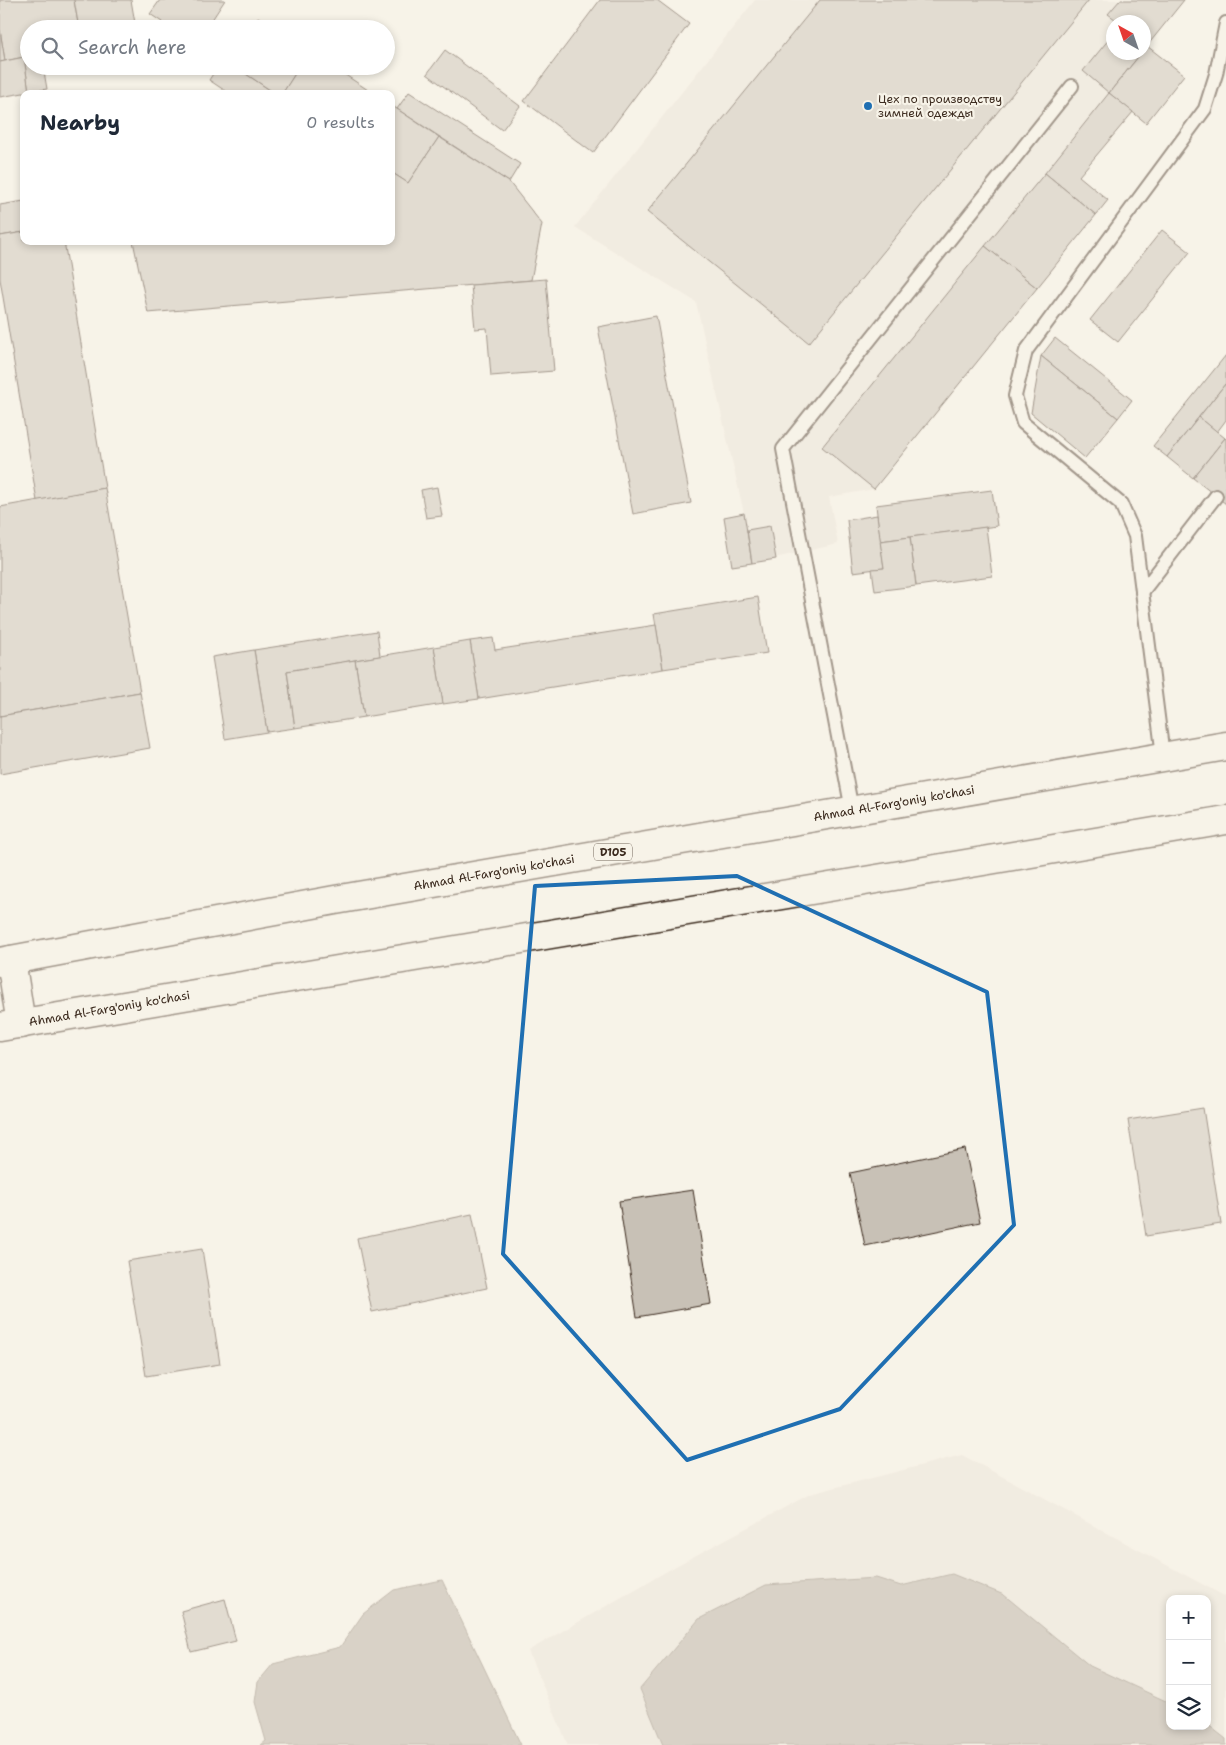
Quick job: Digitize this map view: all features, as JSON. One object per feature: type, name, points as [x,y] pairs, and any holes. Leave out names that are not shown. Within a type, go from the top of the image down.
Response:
[{"type":"highway","name":"Ahmad Al-Farg'oniy ko'chasi","points":[[5,961],[344,899],[1226,746]]},
{"type":"highway","name":"Ahmad Al-Farg'oniy ko'chasi","points":[[10,1026],[1226,820]]},
{"type":"highway","points":[[5,961],[10,1026]]},
{"type":"lane","points":[[1163,756],[1135,536],[1121,504],[1023,423],[1014,396],[1026,351],[1205,109],[1216,74],[1226,22]]},
{"type":"lane","points":[[852,810],[783,450],[1072,86]]},
{"type":"lane","points":[[1142,592],[1216,496]]},
{"type":"highlighted area","points":[[737,876],[987,992],[1014,1225],[840,1409],[687,1460],[503,1254],[535,886]]},
{"type":"shaded area","points":[[755,0],[1120,0],[1109,14],[1110,15],[1106,15],[1106,60],[1136,60],[986,246],[1037,288],[874,489],[829,497],[838,544],[752,563],[744,513],[696,302],[575,227]]},
{"type":"shaded area","points":[[962,1455],[1226,1597],[1226,1745],[568,1745],[528,1651],[676,1566],[810,1494]]},
{"type":"shaded area","points":[[952,1574],[1004,1595],[1090,1666],[1166,1701],[1166,1730],[1211,1730],[1211,1727],[1226,1739],[1226,1745],[663,1745],[640,1689],[699,1619],[766,1585],[876,1578],[901,1586]]},
{"type":"shaded area","points":[[442,1580],[521,1745],[261,1745],[266,1741],[255,1702],[258,1682],[273,1664],[340,1647],[363,1614],[394,1590]]},
{"type":"building","points":[[0,0],[74,0],[77,20],[20,20],[20,58],[5,61],[0,30]]},
{"type":"building","points":[[74,0],[131,0],[134,20],[77,20]]},
{"type":"building","points":[[160,0],[225,0],[212,20],[159,20],[150,14]]},
{"type":"building","points":[[600,0],[657,0],[689,24],[593,153],[524,101]]},
{"type":"building","name":"Цех по производству зимней одежды","points":[[820,0],[1089,0],[809,343],[647,212]]},
{"type":"building","points":[[1120,0],[1184,0],[1151,41],[1151,15],[1108,14]]},
{"type":"building","points":[[0,30],[5,61],[0,62]]},
{"type":"building","points":[[1106,43],[1106,60],[1136,60],[1109,93],[1083,71]]},
{"type":"building","points":[[1151,49],[1184,75],[1146,123],[1109,93],[1136,60],[1151,60]]},
{"type":"building","points":[[445,50],[520,106],[502,130],[427,74]]},
{"type":"building","points":[[20,58],[20,75],[27,75],[29,90],[20,90],[20,94],[0,97],[0,62]]},
{"type":"building","points":[[27,75],[45,75],[47,89],[29,90]]},
{"type":"building","points":[[212,75],[248,75],[270,90],[224,90],[209,80]]},
{"type":"building","points":[[248,75],[294,75],[285,90],[270,90]]},
{"type":"building","points":[[294,75],[346,75],[368,90],[285,90]]},
{"type":"building","points":[[409,92],[520,164],[509,182],[397,109]]},
{"type":"building","points":[[1109,93],[1133,112],[1079,176],[1108,200],[1096,215],[1045,173]]},
{"type":"building","points":[[395,108],[439,137],[408,183],[395,175]]},
{"type":"building","points":[[439,137],[509,182],[542,224],[531,280],[148,313],[134,245],[395,245],[395,175],[408,183]]},
{"type":"building","points":[[1045,173],[1096,215],[1037,288],[985,246]]},
{"type":"building","points":[[20,202],[20,233],[0,236],[0,205]]},
{"type":"building","points":[[1162,230],[1190,252],[1118,342],[1090,320]]},
{"type":"building","points":[[20,233],[20,245],[65,245],[105,488],[37,501],[0,279],[0,236]]},
{"type":"building","points":[[985,246],[1037,288],[874,489],[822,447]]},
{"type":"building","points":[[546,279],[554,371],[491,376],[487,328],[475,329],[471,285]]},
{"type":"building","points":[[656,316],[691,503],[633,514],[598,327]]},
{"type":"building","points":[[1055,338],[1132,400],[1118,418],[1041,356]]},
{"type":"building","points":[[1226,355],[1226,383],[1167,457],[1153,446]]},
{"type":"building","points":[[1041,356],[1118,418],[1085,458],[1031,413]]},
{"type":"building","points":[[1226,383],[1226,420],[1217,432],[1199,417]]},
{"type":"building","points":[[1199,417],[1225,438],[1193,478],[1167,457]]},
{"type":"building","points":[[1226,439],[1226,504],[1193,478]]},
{"type":"building","points":[[437,487],[442,516],[426,518],[421,490]]},
{"type":"building","points":[[105,488],[140,692],[0,716],[0,507]]},
{"type":"building","points":[[992,490],[997,526],[880,541],[876,505]]},
{"type":"building","points":[[744,513],[752,563],[732,566],[724,517]]},
{"type":"building","points":[[877,515],[884,568],[853,572],[847,520]]},
{"type":"building","points":[[770,526],[776,559],[752,563],[747,530]]},
{"type":"building","points":[[986,527],[992,576],[916,586],[910,537]]},
{"type":"building","points":[[910,537],[916,586],[875,591],[872,569],[884,568],[880,541]]},
{"type":"building","points":[[758,597],[767,653],[663,669],[654,614]]},
{"type":"building","points":[[656,625],[663,669],[479,699],[470,641],[493,638],[495,650]]},
{"type":"building","points":[[377,631],[380,656],[287,671],[295,728],[267,732],[254,650]]},
{"type":"building","points":[[470,641],[479,699],[443,704],[434,647]]},
{"type":"building","points":[[434,647],[443,704],[364,717],[355,660]]},
{"type":"building","points":[[254,650],[267,732],[225,739],[212,657]]},
{"type":"building","points":[[355,660],[364,717],[295,728],[287,671]]},
{"type":"building","points":[[140,692],[150,748],[0,774],[0,716]]},
{"type":"building","points":[[1203,1108],[1221,1224],[1146,1236],[1128,1120]]},
{"type":"building","points":[[965,1149],[980,1222],[865,1246],[850,1173]]},
{"type":"building","points":[[693,1190],[711,1304],[637,1317],[619,1201]]},
{"type":"building","points":[[472,1214],[487,1288],[372,1312],[357,1238]]},
{"type":"building","points":[[202,1249],[220,1364],[146,1376],[127,1261]]},
{"type":"building","points":[[225,1599],[236,1641],[191,1652],[181,1611]]},
{"type":"place","name":"Цех по производству зимней одежды","points":[[868,106]]}]
